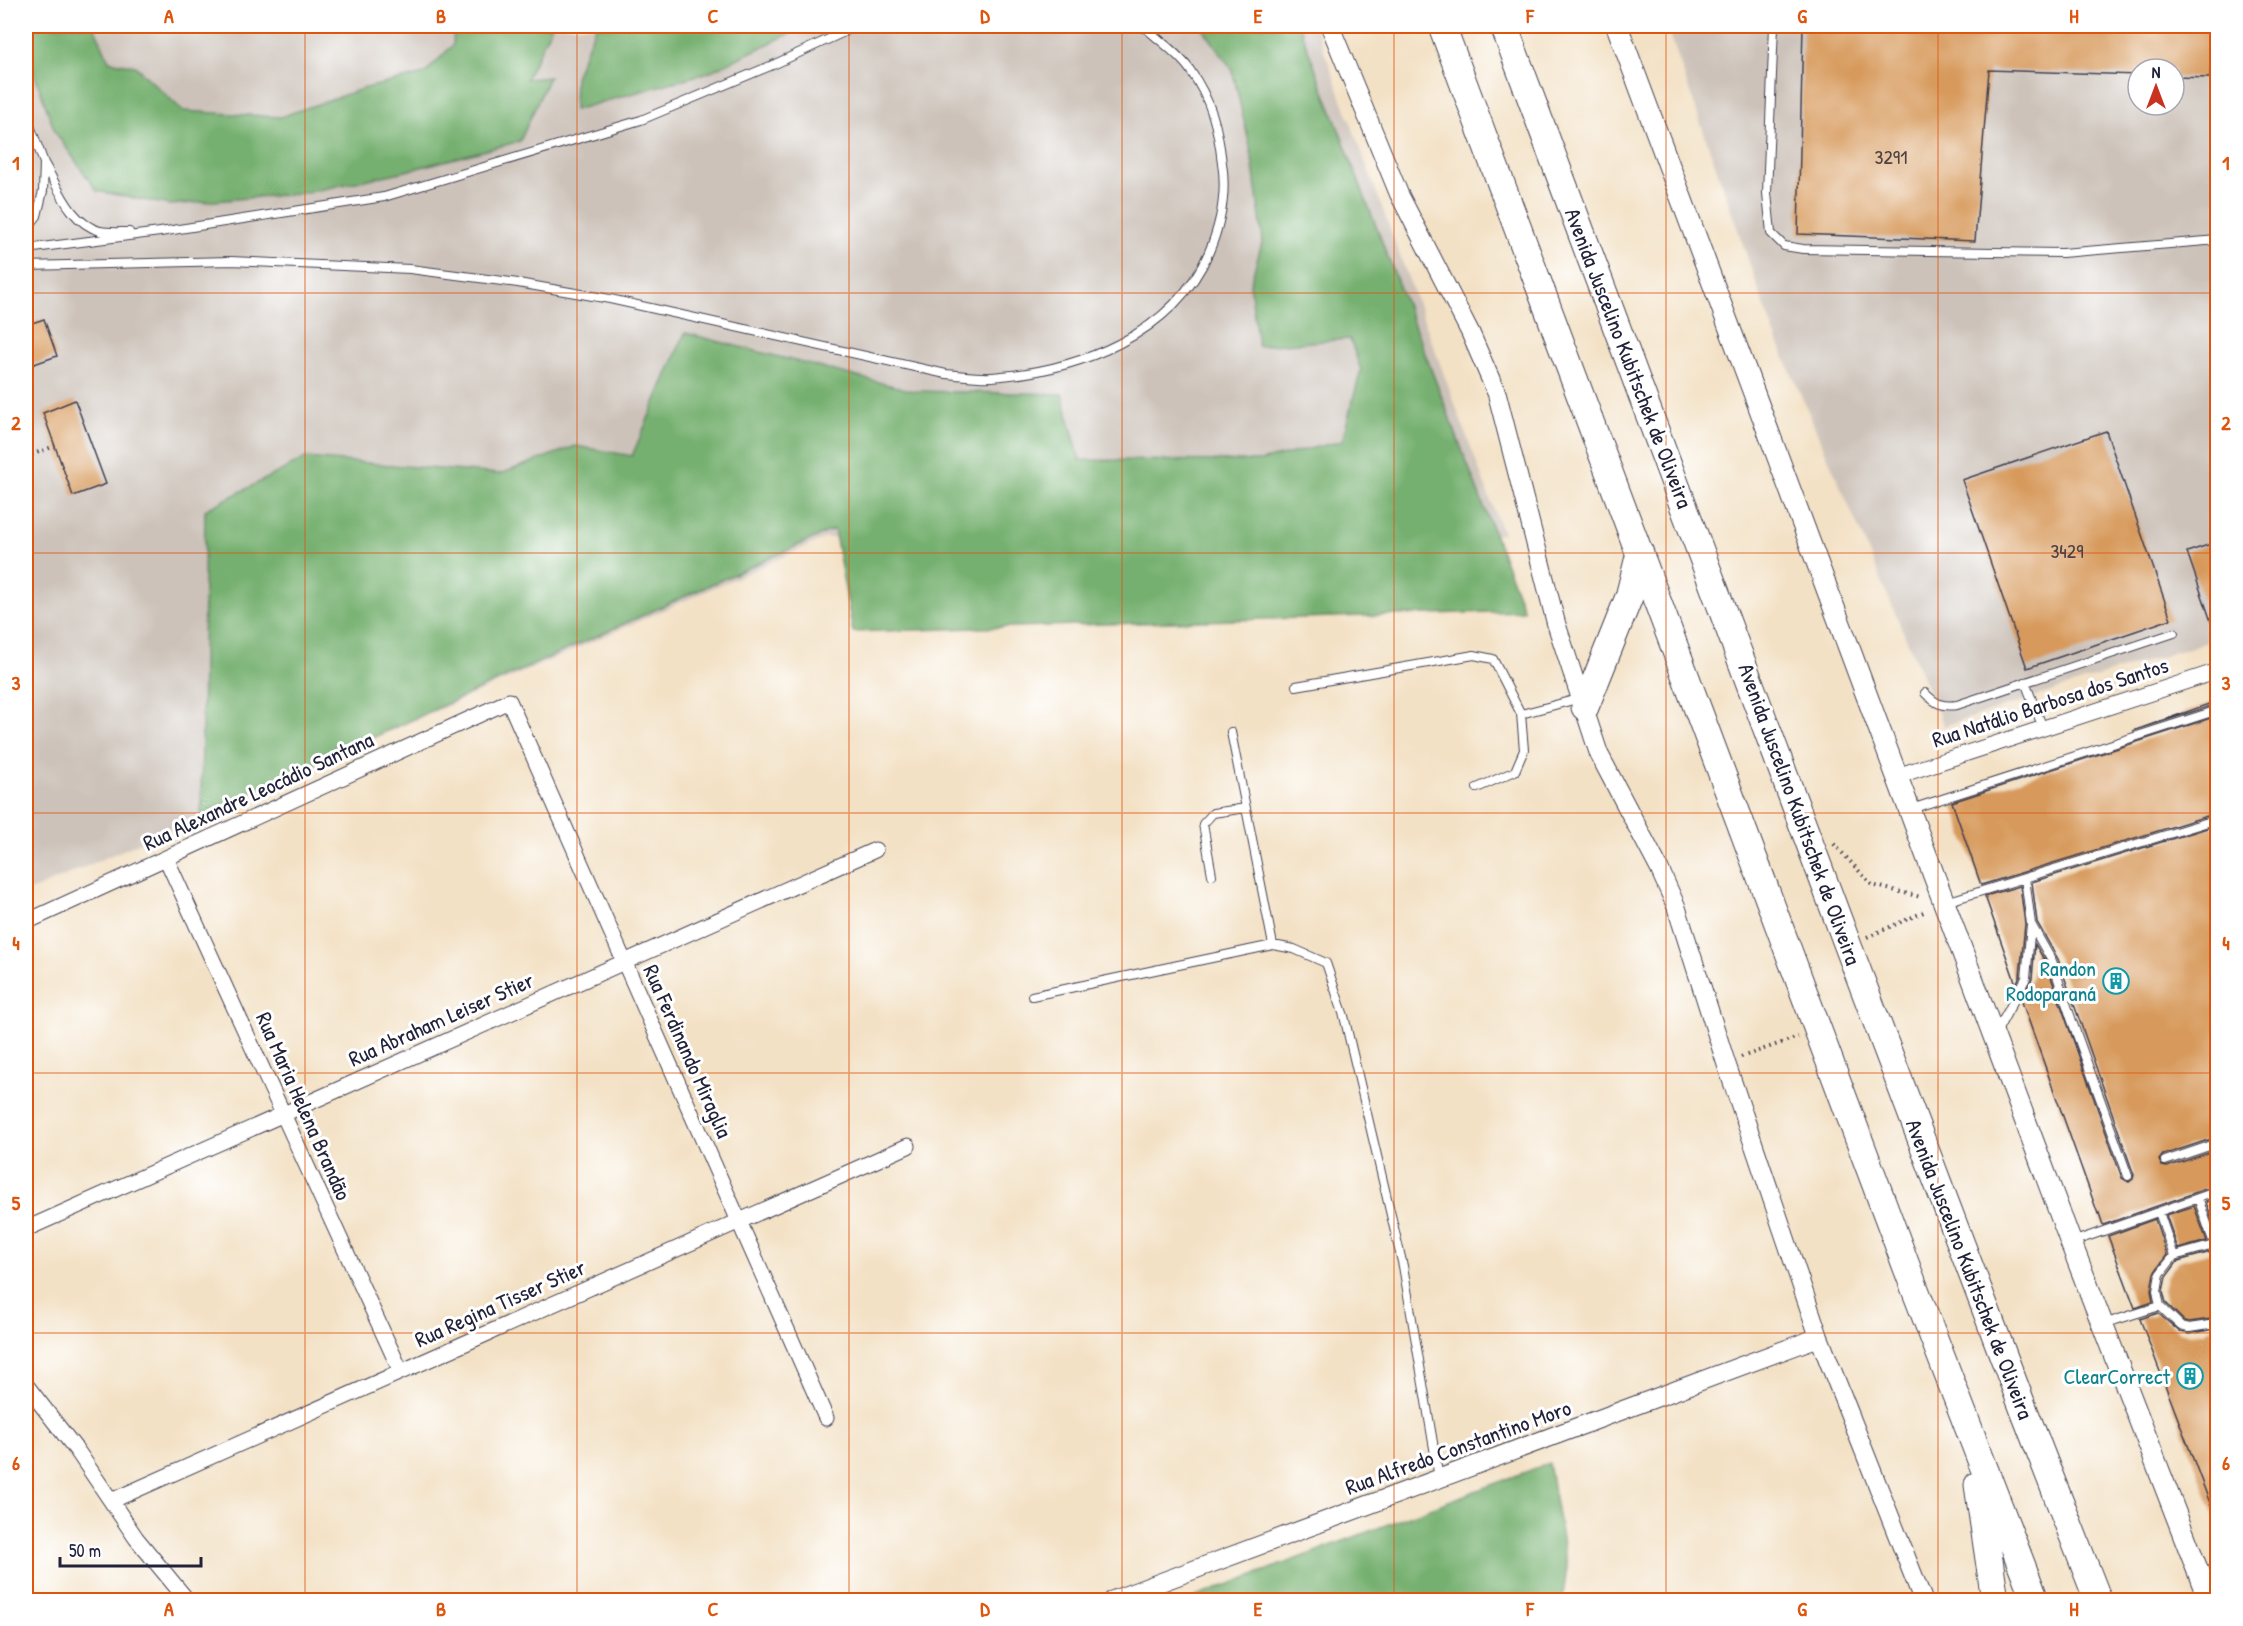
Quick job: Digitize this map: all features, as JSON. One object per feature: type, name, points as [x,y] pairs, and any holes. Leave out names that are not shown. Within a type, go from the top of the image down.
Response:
[{"type":"highway","points":[[1442,26],[1967,1425],[2035,1600]]},
{"type":"highway","name":"Avenida Juscelino Kubitschek de Oliveira","points":[[1504,26],[1848,946],[2098,1600]]},
{"type":"highway","points":[[1583,703],[1629,597],[1640,553]]},
{"type":"highway","points":[[1967,1425],[1995,1600]]},
{"type":"main road","points":[[1617,26],[2071,1243],[2209,1600]]},
{"type":"street","points":[[1330,26],[1353,87],[1399,194],[1470,332],[1497,394],[1556,622],[1599,754],[1659,868],[1676,906],[1726,1063],[1819,1337],[1923,1600]]},
{"type":"street","name":"Rua Natálio Barbosa dos Santos","points":[[1897,776],[2217,671]]},
{"type":"street","name":"Rua Alexandre Leocádio Santana","points":[[26,922],[509,701]]},
{"type":"street","name":"Rua Ferdinando Miraglia","points":[[509,701],[826,1418]]},
{"type":"street","name":"Rua Abraham Leiser Stier","points":[[26,1228],[875,850]]},
{"type":"street","name":"Rua Maria Helena Brandão","points":[[166,858],[401,1372]]},
{"type":"street","name":"Rua Regina Tisser Stier","points":[[111,1501],[908,1146]]},
{"type":"street","name":"Rua Alfredo Constantino Moro","points":[[1113,1600],[1819,1337]]},
{"type":"street","points":[[26,1385],[78,1452],[136,1538],[187,1600]]},
{"type":"lane","points":[[26,249],[160,232],[395,194],[641,120],[775,64],[857,26]]},
{"type":"lane","points":[[26,266],[231,261],[410,269],[518,283],[610,299],[946,374],[989,377],[1032,372],[1084,359],[1137,335],[1162,316],[1201,271],[1219,229],[1225,184],[1219,139],[1209,101],[1189,68],[1147,29],[1139,26]]},
{"type":"lane","points":[[1774,26],[1767,193],[1771,233],[1784,246],[1803,249],[2062,253],[2217,240]]},
{"type":"lane","points":[[26,115],[44,163],[67,207],[83,222],[100,231],[160,232]]},
{"type":"lane","points":[[26,230],[37,216],[43,191],[44,163]]},
{"type":"lane","points":[[1925,693],[1936,704],[1947,706],[2174,633]]},
{"type":"lane","points":[[1296,686],[1474,655],[1493,659],[1521,714],[1524,750],[1515,771],[1477,789]]},
{"type":"lane","points":[[2025,682],[2043,728]]},
{"type":"lane","points":[[1521,714],[1583,703]]},
{"type":"lane","points":[[1909,809],[2217,710]]},
{"type":"lane","points":[[1231,732],[1273,945]]},
{"type":"lane","points":[[1212,875],[1203,824],[1213,813],[1246,808]]},
{"type":"lane","points":[[1944,903],[2217,819]]},
{"type":"lane","points":[[1994,1036],[2026,978],[2031,924],[2025,878]]},
{"type":"lane","points":[[2031,924],[2052,961],[2128,1176]]},
{"type":"lane","points":[[1032,996],[1273,945],[1294,949],[1326,963],[1344,1016],[1403,1266],[1439,1479]]},
{"type":"lane","points":[[2165,1161],[2217,1143]]},
{"type":"lane","points":[[2071,1243],[2217,1191]]},
{"type":"lane","points":[[2198,1198],[2217,1255]]},
{"type":"lane","points":[[2159,1212],[2174,1256]]},
{"type":"lane","points":[[2209,1325],[2189,1328],[2181,1326],[2160,1306],[2157,1291],[2160,1274],[2174,1256],[2214,1245]]},
{"type":"lane","points":[[2102,1325],[2160,1306]]},
{"type":"path","points":[[26,457],[55,446]]},
{"type":"path","points":[[1834,843],[1872,885],[1944,903]]},
{"type":"path","points":[[1848,946],[1944,903]]},
{"type":"path","points":[[1726,1063],[1819,1029]]},
{"type":"shaded area","points":[[26,26],[1315,26],[1503,534],[826,538],[26,893]]},
{"type":"shaded area","points":[[1667,26],[2217,26],[2217,639],[1944,726],[1772,328]]},
{"type":"green space","points":[[26,26],[94,26],[109,61],[135,66],[183,111],[280,117],[362,89],[424,74],[453,45],[454,26],[552,26],[526,79],[549,77],[520,141],[406,171],[305,193],[170,205],[97,191],[55,132],[26,50]]},
{"type":"green space","points":[[596,26],[806,26],[709,72],[574,110],[575,77]]},
{"type":"green space","points":[[1201,26],[1299,26],[1524,611],[853,632],[834,529],[201,815],[205,510],[306,458],[500,474],[576,446],[632,456],[685,333],[913,391],[1062,394],[1080,460],[1260,461],[1342,441],[1361,370],[1350,339],[1258,346],[1250,284],[1263,240],[1251,151],[1232,69]]},
{"type":"green space","points":[[1549,1463],[1567,1568],[1562,1600],[1188,1600]]},
{"type":"building","points":[[1803,26],[2213,26],[2210,78],[2186,77],[2186,57],[2126,57],[2126,75],[1989,70],[1975,241],[1798,234]]},
{"type":"building","points":[[44,319],[57,356],[26,367],[26,325]]},
{"type":"building","points":[[75,400],[106,484],[73,496],[43,413]]},
{"type":"building","points":[[2106,431],[2171,619],[2027,668],[1962,480]]},
{"type":"building","points":[[2217,542],[2217,633],[2215,633],[2187,552]]},
{"type":"building","points":[[2217,701],[2217,704],[2133,731]]},
{"type":"building","points":[[2217,716],[2217,813],[1981,885],[1952,802]]},
{"type":"building","points":[[2217,825],[2217,1137],[2163,1155],[2159,1160],[2162,1166],[2167,1167],[2217,1150],[2217,1185],[2103,1225],[2021,999],[2032,979],[2035,944],[2046,963],[2122,1178],[2129,1182],[2134,1175],[2058,959],[2037,922],[2032,882]]},
{"type":"building","points":[[2020,886],[2025,924],[2020,976],[2016,984],[1985,896]]},
{"type":"building","points":[[2217,1198],[2217,1235],[2206,1202]]},
{"type":"building","points":[[2194,1206],[2207,1241],[2178,1249],[2166,1215]]},
{"type":"building","points":[[2155,1219],[2167,1255],[2154,1273],[2151,1290],[2153,1302],[2135,1308],[2108,1236]]},
{"type":"building","points":[[2211,1252],[2217,1261],[2216,1519],[2140,1319],[2158,1313],[2180,1332],[2190,1334],[2213,1329],[2215,1324],[2211,1319],[2184,1321],[2166,1303],[2163,1291],[2166,1277],[2178,1261]]},
{"type":"place","name":"Randon Rodoparaná","points":[[2116,981]]},
{"type":"place","name":"ClearCorrect","points":[[2190,1376]]}]
